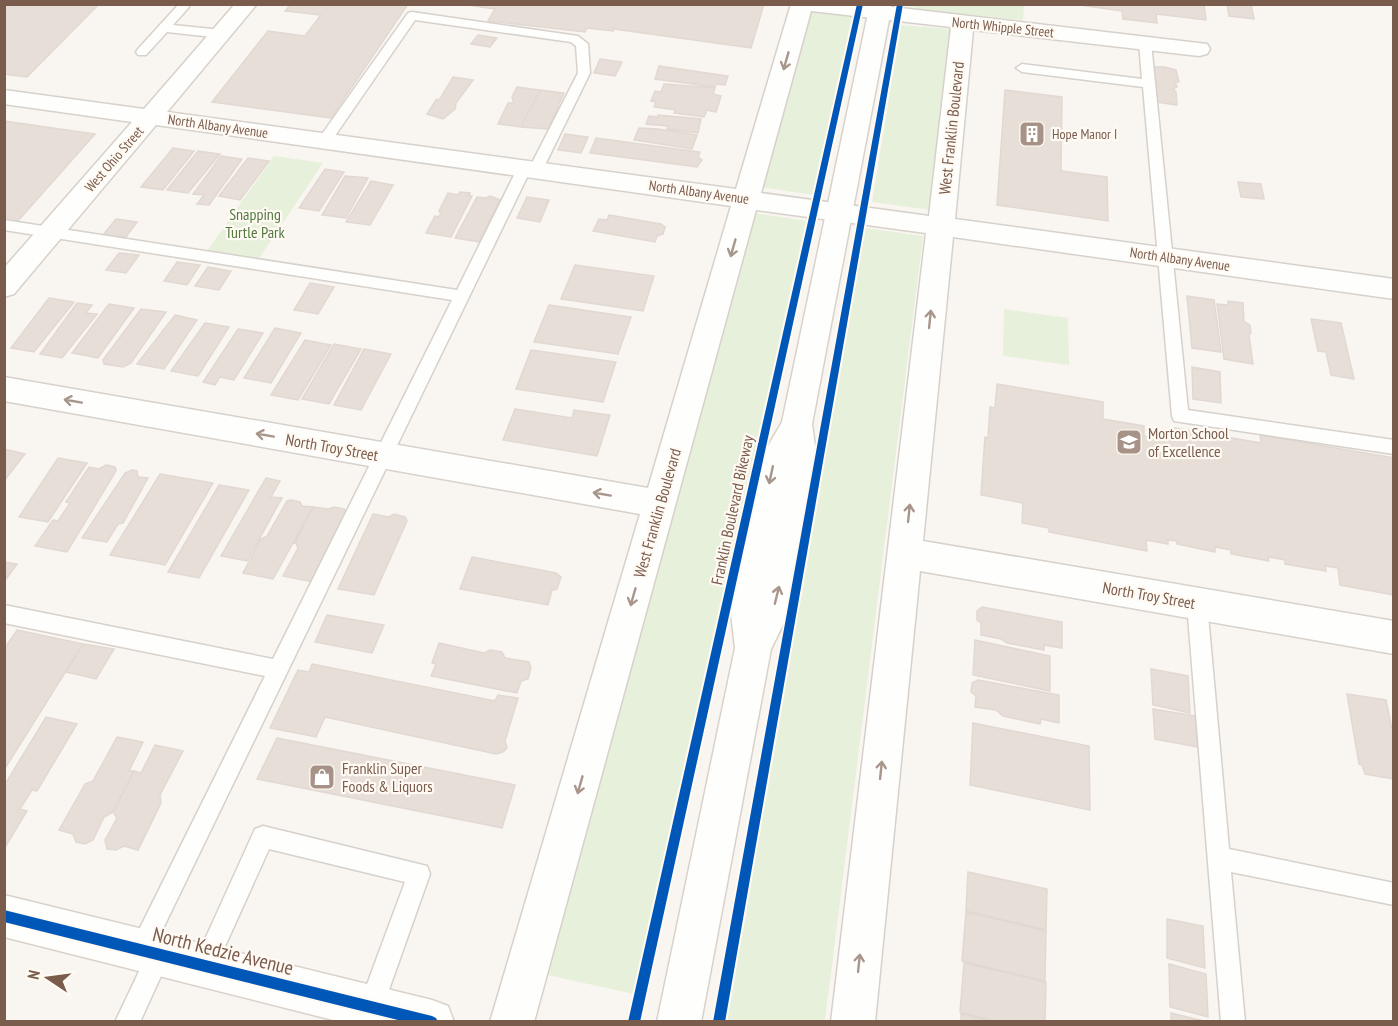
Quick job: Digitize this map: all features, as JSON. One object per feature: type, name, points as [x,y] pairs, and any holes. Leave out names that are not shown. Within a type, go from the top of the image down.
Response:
[{"type":"street","name":"West Ohio Street","points":[[4,286],[247,4]]},
{"type":"street","name":"North Whipple Street","points":[[804,4],[880,9],[963,22],[1033,21],[1145,43],[1199,49]]},
{"type":"street","name":"West Franklin Boulevard","points":[[512,1022],[804,4]]},
{"type":"street","points":[[680,1022],[753,648],[776,602],[783,568],[802,469],[797,424],[880,9]]},
{"type":"street","name":"West Franklin Boulevard","points":[[853,1022],[963,22]]},
{"type":"street","name":"North Albany Avenue","points":[[4,97],[1394,289]]},
{"type":"street","name":"North Troy Street","points":[[4,389],[659,504]]},
{"type":"street","name":"North Troy Street","points":[[904,554],[1394,638]]},
{"type":"street","name":"North Kedzie Avenue","points":[[4,916],[432,1022]]},
{"type":"lane","points":[[142,52],[183,7]]},
{"type":"lane","points":[[127,1022],[150,952],[279,670],[462,296],[584,73],[582,44],[574,39],[412,16],[325,140]]},
{"type":"lane","points":[[164,28],[222,34]]},
{"type":"lane","points":[[1145,43],[1180,416],[1394,447]]},
{"type":"lane","points":[[1022,68],[1149,84]]},
{"type":"lane","points":[[4,225],[462,296]]},
{"type":"lane","points":[[1197,604],[1233,1022]]},
{"type":"lane","points":[[4,614],[279,670]]},
{"type":"lane","points":[[205,965],[263,837],[419,874],[371,1006]]},
{"type":"lane","points":[[1219,858],[1394,894]]},
{"type":"green space","points":[[907,5],[1024,5],[1023,20],[922,10]]},
{"type":"green space","points":[[807,12],[852,17],[814,195],[760,187]]},
{"type":"green space","points":[[901,25],[950,29],[931,210],[872,202]]},
{"type":"green space","name":"Snapping Turtle Park","points":[[274,156],[323,163],[258,260],[207,251]]},
{"type":"green space","points":[[754,213],[807,221],[634,994],[543,974]]},
{"type":"green space","points":[[865,228],[923,236],[825,1021],[727,1021]]},
{"type":"green space","points":[[1004,309],[1068,318],[1069,365],[1003,356]]},
{"type":"building","points":[[4,4],[99,4],[27,77],[4,74]]},
{"type":"building","points":[[291,4],[408,4],[331,118],[212,102],[268,31],[305,36],[321,15],[285,11]]},
{"type":"building","points":[[461,4],[764,4],[751,48],[614,29],[613,31],[587,28],[585,32],[488,21],[495,9]]},
{"type":"building","points":[[1073,4],[1204,4],[1206,20],[1156,14],[1157,23],[1123,19],[1122,11]]},
{"type":"building","points":[[1227,4],[1251,4],[1254,19],[1229,16]]},
{"type":"building","points":[[478,35],[497,38],[490,47],[471,44]]},
{"type":"building","points":[[600,59],[622,62],[615,76],[594,73]]},
{"type":"building","points":[[659,66],[728,76],[725,85],[716,84],[715,87],[655,79]]},
{"type":"building","points":[[1154,67],[1176,70],[1179,82],[1175,82],[1177,87],[1173,89],[1176,92],[1177,105],[1157,102]]},
{"type":"building","points":[[453,77],[473,80],[456,103],[455,109],[443,119],[427,114],[436,100],[440,99]]},
{"type":"building","points":[[664,84],[715,88],[713,94],[721,96],[716,112],[707,110],[704,117],[674,113],[676,110],[654,107],[656,102],[651,101],[655,91],[661,92]]},
{"type":"building","points":[[517,87],[540,90],[521,127],[498,124],[508,103],[514,103],[512,97]]},
{"type":"building","points":[[540,90],[564,93],[548,129],[521,127]]},
{"type":"building","name":"Hope Manor I","points":[[1005,90],[1062,97],[1061,171],[1107,177],[1108,221],[997,205]]},
{"type":"building","points":[[658,115],[701,119],[698,133],[646,124],[649,116],[658,117]]},
{"type":"building","points":[[4,121],[95,134],[17,222],[4,220]]},
{"type":"building","points":[[639,128],[697,135],[692,149],[634,140]]},
{"type":"building","points":[[565,134],[588,137],[581,153],[558,150]]},
{"type":"building","points":[[596,138],[700,152],[698,157],[702,160],[697,167],[590,153]]},
{"type":"building","points":[[173,148],[194,151],[163,190],[141,187]]},
{"type":"building","points":[[198,151],[220,154],[188,193],[167,190]]},
{"type":"building","points":[[221,156],[242,159],[209,205],[197,204],[204,195],[193,194]]},
{"type":"building","points":[[248,158],[269,161],[240,200],[219,196]]},
{"type":"building","points":[[325,169],[344,172],[319,211],[299,208]]},
{"type":"building","points":[[345,176],[368,178],[346,218],[322,215]]},
{"type":"building","points":[[371,181],[393,185],[370,225],[346,222]]},
{"type":"building","points":[[1238,182],[1261,184],[1264,199],[1241,197]]},
{"type":"building","points":[[460,192],[470,193],[469,196],[472,196],[451,237],[426,233],[435,216],[438,217],[441,214],[439,211],[448,193],[458,195]]},
{"type":"building","points":[[490,196],[500,200],[479,242],[455,238],[477,197]]},
{"type":"building","points":[[527,197],[549,200],[540,222],[517,218]]},
{"type":"building","points":[[609,215],[661,224],[665,227],[663,234],[657,236],[655,242],[593,231],[599,219],[607,220]]},
{"type":"building","points":[[116,219],[137,222],[126,237],[103,235]]},
{"type":"building","points":[[119,253],[139,255],[126,273],[106,270]]},
{"type":"building","points":[[177,262],[200,265],[187,285],[164,281]]},
{"type":"building","points":[[575,265],[654,276],[643,311],[561,299]]},
{"type":"building","points":[[208,267],[231,271],[219,290],[195,286]]},
{"type":"building","points":[[310,283],[334,287],[318,314],[294,310]]},
{"type":"building","points":[[1187,296],[1214,300],[1221,352],[1192,348]]},
{"type":"building","points":[[49,298],[74,302],[34,352],[11,348]]},
{"type":"building","points":[[1228,301],[1243,303],[1244,322],[1250,325],[1253,364],[1224,359],[1217,304],[1228,305]]},
{"type":"building","points":[[77,303],[92,305],[86,313],[97,314],[62,358],[40,354]]},
{"type":"building","points":[[109,304],[134,308],[98,358],[72,353]]},
{"type":"building","points":[[549,305],[631,317],[618,354],[534,342]]},
{"type":"building","points":[[141,309],[166,312],[131,363],[123,367],[104,364],[103,360]]},
{"type":"building","points":[[175,315],[197,320],[164,369],[137,364]]},
{"type":"building","points":[[1311,319],[1341,323],[1354,379],[1331,375],[1326,352],[1318,351]]},
{"type":"building","points":[[205,323],[229,327],[198,376],[171,371]]},
{"type":"building","points":[[275,328],[301,333],[271,383],[244,378]]},
{"type":"building","points":[[238,329],[263,333],[234,380],[220,377],[215,385],[203,382]]},
{"type":"building","points":[[305,340],[331,345],[298,400],[271,395]]},
{"type":"building","points":[[334,344],[361,349],[329,404],[302,399]]},
{"type":"building","points":[[364,349],[391,354],[361,410],[334,405]]},
{"type":"building","points":[[531,350],[616,362],[603,402],[516,389]]},
{"type":"building","points":[[1192,367],[1220,372],[1221,403],[1193,399]]},
{"type":"building","name":"Morton School of Excellence","points":[[997,384],[1103,402],[1103,419],[1144,426],[1144,436],[1174,441],[1174,428],[1261,443],[1260,435],[1394,458],[1394,595],[1340,585],[1338,568],[1325,566],[1326,571],[1285,564],[1285,560],[1268,557],[1269,561],[1231,554],[1231,550],[1215,547],[1215,552],[1168,540],[1168,544],[1146,540],[1147,551],[1049,532],[1049,528],[1022,523],[1023,503],[981,495],[985,437],[988,438],[990,407],[995,408]]},
{"type":"building","points":[[515,409],[572,418],[574,410],[610,415],[597,456],[503,440]]},
{"type":"building","points":[[4,449],[25,454],[4,481]]},
{"type":"building","points":[[58,458],[87,463],[48,522],[19,517]]},
{"type":"building","points":[[106,465],[115,467],[116,471],[67,552],[35,546],[53,520],[58,521],[70,503],[66,502],[89,467],[99,469]]},
{"type":"building","points":[[132,470],[137,471],[138,477],[148,478],[123,523],[118,524],[107,542],[82,538],[125,473]]},
{"type":"building","points":[[160,474],[213,483],[165,565],[110,555]]},
{"type":"building","points":[[266,478],[280,481],[271,497],[282,498],[247,561],[221,556]]},
{"type":"building","points":[[219,485],[249,490],[199,578],[168,572]]},
{"type":"building","points":[[287,501],[300,502],[302,506],[313,507],[273,579],[243,573],[261,539],[267,536]]},
{"type":"building","points":[[313,507],[328,509],[334,507],[344,509],[347,513],[313,582],[283,576],[298,548],[296,542],[294,544]]},
{"type":"building","points":[[373,514],[389,517],[394,514],[405,517],[407,521],[374,595],[338,589]]},
{"type":"building","points":[[472,557],[556,573],[561,577],[557,589],[552,590],[548,605],[460,589]]},
{"type":"building","points":[[4,562],[17,564],[4,582]]},
{"type":"building","points":[[982,607],[1062,622],[1062,648],[1044,645],[1044,650],[981,635],[981,623],[977,620],[977,611]]},
{"type":"building","points":[[327,615],[384,625],[372,653],[315,642]]},
{"type":"building","points":[[17,630],[83,644],[4,770],[4,649]]},
{"type":"building","points":[[975,640],[1050,656],[1050,691],[973,675]]},
{"type":"building","points":[[439,643],[484,653],[490,650],[502,652],[505,658],[529,662],[531,668],[528,679],[521,681],[517,693],[431,676],[436,664],[432,663]]},
{"type":"building","points":[[83,644],[114,649],[96,679],[66,672]]},
{"type":"building","points":[[312,664],[495,701],[498,695],[518,698],[505,741],[507,748],[496,754],[325,717],[316,737],[270,728],[298,670],[309,672]]},
{"type":"building","points":[[1151,669],[1188,676],[1190,713],[1153,705]]},
{"type":"building","points":[[978,680],[1059,695],[1059,723],[1041,719],[1040,724],[1003,716],[996,710],[975,707],[976,696],[971,692],[972,683]]},
{"type":"building","points":[[1347,694],[1386,700],[1394,739],[1394,779],[1365,774],[1362,765],[1359,764]]},
{"type":"building","points":[[1153,709],[1195,716],[1198,747],[1155,739]]},
{"type":"building","points":[[46,717],[77,724],[37,791],[32,790],[20,809],[27,811],[4,849],[4,786]]},
{"type":"building","points":[[973,723],[1089,746],[1090,810],[970,785]]},
{"type":"building","points":[[117,737],[143,742],[129,771],[134,771],[113,812],[104,817],[93,840],[85,844],[76,842],[73,834],[59,830],[85,784],[93,781]]},
{"type":"building","points":[[277,738],[515,785],[502,828],[257,779]]},
{"type":"building","points":[[155,745],[183,751],[160,795],[161,803],[138,850],[124,846],[116,850],[107,849],[105,840],[117,818],[113,812],[134,771],[141,773]]},
{"type":"building","points":[[968,872],[1047,889],[1046,930],[966,911]]},
{"type":"building","points":[[966,912],[1046,931],[1045,981],[962,961]]},
{"type":"building","points":[[1167,919],[1203,926],[1205,968],[1167,958]]},
{"type":"building","points":[[964,963],[1046,982],[1045,1022],[999,1022],[960,1012]]},
{"type":"building","points":[[1169,964],[1206,974],[1208,1017],[1170,1007]]},
{"type":"building","points":[[961,1013],[994,1022],[961,1022]]},
{"type":"building","points":[[1171,1013],[1208,1022],[1171,1022]]},
{"type":"cycle path","name":"Franklin Boulevard Bikeway","points":[[634,1022],[860,4]]},
{"type":"cycle path","points":[[719,1022],[900,4]]},
{"type":"cycle path","points":[[4,916],[432,1022]]},
{"type":"place","name":"Hope Manor I","points":[[1032,134]]},
{"type":"place","name":"Morton School of Excellence","points":[[1129,442]]},
{"type":"place","name":"Franklin Super Foods & Liquors","points":[[322,777]]}]
